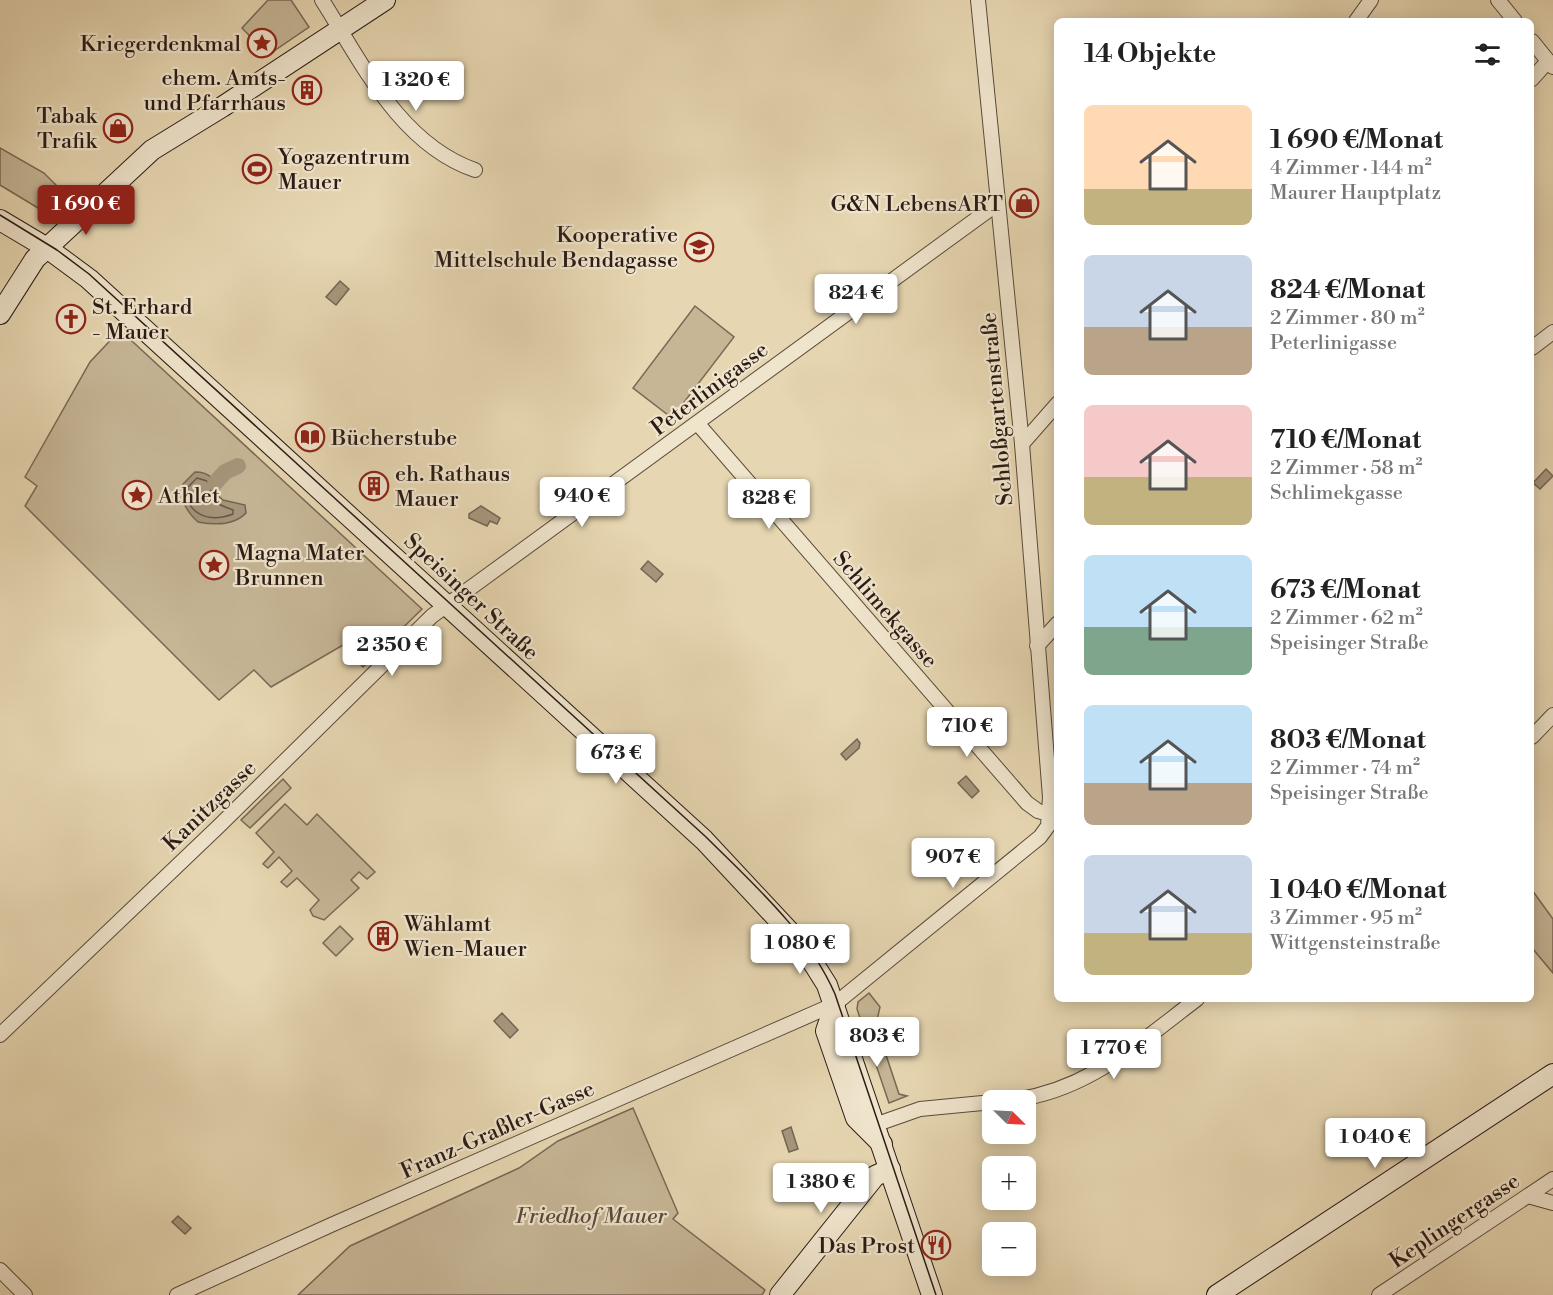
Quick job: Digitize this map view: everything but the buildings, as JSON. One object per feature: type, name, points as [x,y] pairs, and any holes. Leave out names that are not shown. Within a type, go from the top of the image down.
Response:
[{"type":"main road","points":[[0,314],[35,259],[152,150],[386,0]]},
{"type":"main road","name":"Speisinger Straße","points":[[0,220],[47,248],[89,279],[704,840],[802,945],[836,1004],[870,1126],[882,1144],[932,1295]]},
{"type":"main road","points":[[1217,1295],[1553,1074]]},
{"type":"main road","points":[[780,1295],[875,1176],[890,1169]]},
{"type":"street","points":[[322,0],[348,23],[399,118],[440,153],[459,165],[475,170]]},
{"type":"street","name":"Schloßgartenstraße","points":[[978,0],[1022,444],[1037,646],[1054,815]]},
{"type":"street","points":[[1358,18],[1371,0]]},
{"type":"street","points":[[1498,0],[1513,18]]},
{"type":"street","points":[[1534,44],[1550,64],[1534,77]]},
{"type":"street","name":"Peterlinigasse","points":[[448,607],[698,424],[771,367],[997,204]]},
{"type":"street","points":[[1534,346],[1553,332]]},
{"type":"street","points":[[1022,444],[1054,408]]},
{"type":"street","name":"Schlimekgasse","points":[[698,424],[1027,803],[1038,811],[1054,815]]},
{"type":"street","name":"Kanitzgasse","points":[[0,1035],[220,825],[432,616],[448,607]]},
{"type":"street","points":[[1037,646],[1054,627]]},
{"type":"street","points":[[1534,736],[1553,716]]},
{"type":"street","name":"Franz-Graßler-Gasse","points":[[177,1295],[331,1225],[836,1004],[1012,862],[1045,831],[1054,815]]},
{"type":"street","points":[[1036,1097],[1070,1087],[1112,1064],[1193,1002]]},
{"type":"street","points":[[870,1126],[920,1108],[982,1103]]},
{"type":"street","name":"Keplingergasse","points":[[1379,1295],[1553,1179]]},
{"type":"street","points":[[1528,1196],[1553,1203]]},
{"type":"street","points":[[0,1270],[25,1295]]},
{"type":"green space","points":[[268,0],[291,0],[309,27],[268,55],[242,28]]},
{"type":"green space","points":[[0,148],[44,173],[62,191],[43,211],[0,185]]},
{"type":"green space","points":[[695,306],[734,337],[672,418],[633,388]]},
{"type":"green space","points":[[120,330],[422,609],[363,667],[343,645],[271,687],[254,670],[219,700],[25,506],[37,486],[25,477],[90,362]]},
{"type":"green space","points":[[283,779],[291,788],[250,828],[241,820]]},
{"type":"green space","points":[[285,804],[307,825],[317,814],[375,872],[367,879],[359,872],[351,880],[359,888],[324,920],[313,916],[310,910],[319,900],[297,878],[287,887],[281,882],[292,871],[279,857],[268,868],[263,864],[274,852],[256,833]]},
{"type":"green space","points":[[1534,893],[1553,919],[1553,973],[1534,950]]},
{"type":"green space","points":[[340,926],[353,939],[336,956],[323,943]]},
{"type":"green space","points":[[869,993],[880,1007],[876,1025],[899,1094],[907,1096],[889,1103],[857,1009],[858,1002]]},
{"type":"green space","name":"Friedhof Mauer","points":[[633,1108],[678,1213],[673,1219],[765,1290],[762,1295],[298,1295],[350,1246],[519,1168],[558,1141]]},
{"type":"water","points":[[340,281],[349,289],[336,305],[326,297]]},
{"type":"water","points":[[1546,469],[1553,476],[1540,489],[1534,482]]},
{"type":"water","points":[[195,472],[205,473],[211,477],[215,484],[216,494],[223,500],[245,505],[246,513],[230,522],[217,524],[198,522],[190,514],[182,496],[182,485]]},
{"type":"water","points":[[481,506],[500,518],[497,524],[490,521],[487,526],[469,518],[469,514]]},
{"type":"water","name":"Magna Mater Brunnen","points":[[214,555],[221,558],[224,565],[221,572],[214,575],[207,572],[204,565],[207,558]]},
{"type":"water","points":[[648,561],[663,574],[656,582],[641,569]]},
{"type":"water","points":[[857,739],[860,743],[859,748],[846,760],[841,754]]},
{"type":"water","points":[[966,776],[979,791],[972,798],[958,783]]},
{"type":"water","points":[[502,1013],[518,1030],[510,1038],[494,1021]]},
{"type":"water","points":[[791,1127],[798,1149],[789,1152],[782,1131]]},
{"type":"water","points":[[178,1216],[191,1228],[185,1234],[172,1222]]},
{"type":"waterway","points":[[215,483],[225,472],[238,466]]},
{"type":"tram line","points":[[0,215],[57,250],[89,274],[706,837],[795,929],[824,971],[835,994],[936,1295]]},
{"type":"place","name":"Kriegerdenkmal","points":[[262,43]]},
{"type":"place","name":"ehem. Amts- und Pfarrhaus","points":[[307,90]]},
{"type":"place","name":"Tabak Trafik","points":[[118,128]]},
{"type":"place","name":"Yogazentrum Mauer","points":[[257,169]]},
{"type":"place","name":"G&N LebensART","points":[[1024,203]]},
{"type":"place","name":"Kooperative Mittelschule Bendagasse","points":[[699,247]]},
{"type":"place","name":"St. Erhard - Mauer","points":[[71,319]]},
{"type":"place","name":"Bücherstube","points":[[310,437]]},
{"type":"place","name":"eh. Rathaus Mauer","points":[[374,486]]},
{"type":"place","name":"Athlet","points":[[137,495]]},
{"type":"place","name":"Magna Mater Brunnen","points":[[214,565]]},
{"type":"place","name":"Wählamt Wien-Mauer","points":[[383,936]]},
{"type":"place","name":"Das Prost","points":[[936,1245]]}]
